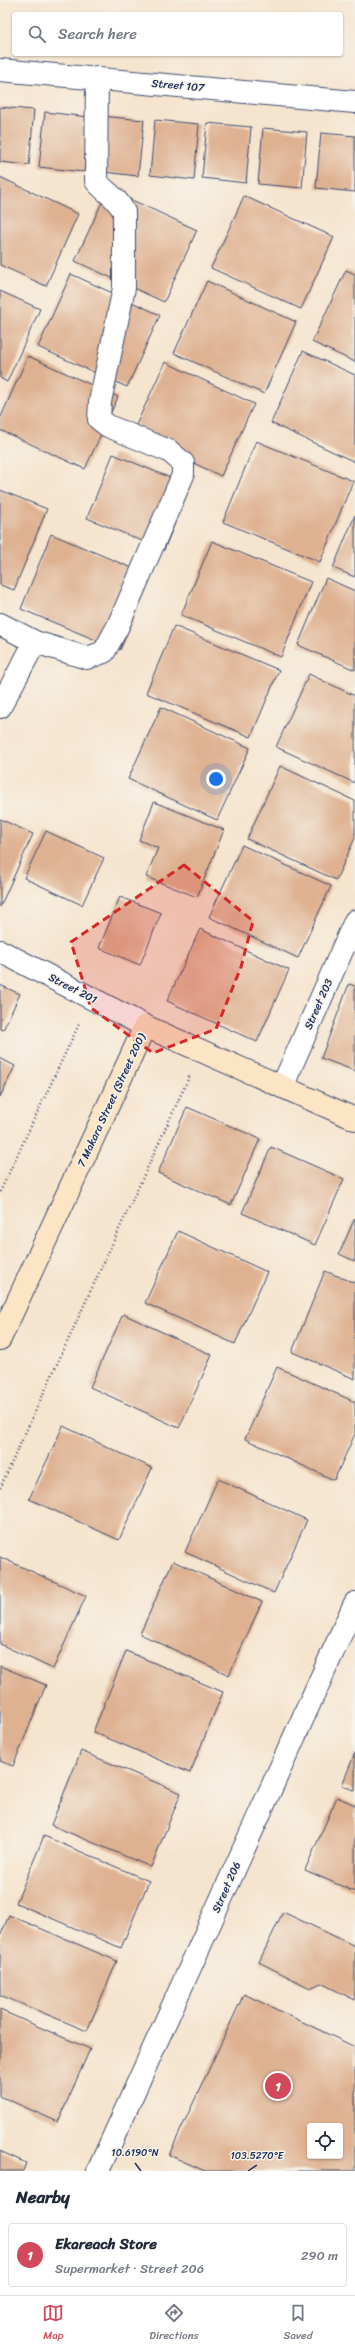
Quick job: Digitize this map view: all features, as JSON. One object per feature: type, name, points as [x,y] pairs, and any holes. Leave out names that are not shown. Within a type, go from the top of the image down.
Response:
[{"type":"main road","name":"7 Makara Street (Street 200)","points":[[0,1339],[145,1026],[355,1119]]},
{"type":"street","name":"Street 107","points":[[0,70],[355,102]]},
{"type":"street","points":[[0,624],[35,642],[87,658],[104,652],[118,626],[183,475],[183,462],[168,451],[108,426],[99,419],[100,402],[124,288],[124,212],[119,201],[105,192],[96,181],[97,78]]},
{"type":"street","points":[[0,707],[35,642]]},
{"type":"street","name":"Street 203","points":[[282,1086],[355,921]]},
{"type":"street","name":"Street 201","points":[[0,951],[145,1026]]},
{"type":"street","name":"Street 206","points":[[98,2171],[355,1603]]},
{"type":"path","points":[[0,1192],[92,998]]},
{"type":"path","points":[[0,1488],[201,1051]]},
{"type":"highlighted area","points":[[184,865],[253,921],[241,967],[216,1029],[153,1053],[91,1008],[71,942]]},
{"type":"building","points":[[0,107],[34,110],[29,165],[0,162]]},
{"type":"building","points":[[45,112],[88,117],[84,172],[39,167]]},
{"type":"building","points":[[100,116],[144,120],[138,176],[95,171]]},
{"type":"building","points":[[155,120],[199,124],[194,180],[150,175]]},
{"type":"building","points":[[207,123],[251,127],[246,183],[202,178]]},
{"type":"building","points":[[263,128],[307,132],[302,188],[258,184]]},
{"type":"building","points":[[321,133],[355,136],[355,192],[316,188]]},
{"type":"building","points":[[0,177],[78,214],[46,286],[0,265]]},
{"type":"building","points":[[108,189],[197,230],[164,302],[75,261]]},
{"type":"building","points":[[244,196],[334,237],[301,309],[211,268]]},
{"type":"building","points":[[346,270],[355,274],[355,362],[312,342]]},
{"type":"building","points":[[71,274],[160,315],[127,387],[38,347]]},
{"type":"building","points":[[207,281],[296,322],[264,394],[174,353]]},
{"type":"building","points":[[0,291],[40,309],[7,382],[0,378]]},
{"type":"building","points":[[303,351],[355,375],[355,462],[271,423]]},
{"type":"building","points":[[28,356],[118,397],[85,469],[0,430],[0,419]]},
{"type":"building","points":[[165,362],[254,404],[221,476],[132,434]]},
{"type":"building","points":[[256,441],[353,481],[320,562],[223,522]]},
{"type":"building","points":[[113,454],[190,486],[164,550],[87,518]]},
{"type":"building","points":[[0,490],[47,509],[14,590],[0,585]]},
{"type":"building","points":[[355,515],[355,577],[333,568]]},
{"type":"building","points":[[51,534],[151,576],[120,650],[21,609]]},
{"type":"building","points":[[212,541],[311,582],[281,657],[181,615]]},
{"type":"building","points":[[326,578],[355,591],[355,670],[298,645]]},
{"type":"building","points":[[174,626],[279,670],[251,737],[146,693]]},
{"type":"building","points":[[309,674],[355,696],[355,783],[276,747]]},
{"type":"building","points":[[161,707],[250,748],[217,820],[128,779]]},
{"type":"building","points":[[280,766],[355,801],[355,838],[336,880],[247,839]]},
{"type":"building","points":[[154,802],[224,830],[197,897],[146,877],[158,848],[139,840]]},
{"type":"building","points":[[0,819],[33,834],[0,907]]},
{"type":"building","points":[[46,831],[104,858],[82,905],[24,878]]},
{"type":"building","points":[[242,845],[331,886],[298,958],[209,917]]},
{"type":"building","points":[[120,897],[161,913],[140,965],[99,948]]},
{"type":"building","points":[[200,929],[289,970],[257,1042],[167,1001]]},
{"type":"building","points":[[349,984],[355,986],[355,1071],[321,1058]]},
{"type":"building","points":[[0,985],[20,994],[3,1030],[0,1029]]},
{"type":"building","points":[[0,1058],[15,1066],[0,1097]]},
{"type":"building","points":[[187,1107],[260,1139],[231,1205],[158,1173]]},
{"type":"building","points":[[271,1147],[344,1179],[315,1245],[242,1213]]},
{"type":"building","points":[[355,1218],[355,1261],[339,1254]]},
{"type":"building","points":[[178,1231],[267,1272],[235,1344],[145,1303]]},
{"type":"building","points":[[325,1271],[355,1283],[355,1379],[292,1352]]},
{"type":"building","points":[[123,1314],[212,1355],[179,1428],[90,1387]]},
{"type":"building","points":[[277,1367],[355,1402],[355,1434],[334,1480],[245,1439]]},
{"type":"building","points":[[63,1426],[152,1468],[119,1540],[29,1499]]},
{"type":"building","points":[[218,1479],[307,1520],[274,1593],[185,1552]]},
{"type":"building","points":[[0,1557],[86,1596],[53,1669],[0,1644]]},
{"type":"building","points":[[173,1561],[262,1602],[229,1675],[140,1634]]},
{"type":"building","points":[[126,1651],[223,1692],[190,1773],[93,1732]]},
{"type":"building","points":[[0,1666],[46,1685],[13,1766],[0,1761]]},
{"type":"building","points":[[81,1751],[181,1793],[151,1867],[51,1825]]},
{"type":"building","points":[[355,1753],[355,1791],[342,1785]]},
{"type":"building","points":[[337,1797],[355,1805],[355,1892],[305,1870]]},
{"type":"building","points":[[44,1836],[149,1881],[121,1948],[16,1903]]},
{"type":"building","points":[[283,1912],[355,1946],[355,2000],[321,1983],[310,1988],[259,1962]]},
{"type":"building","points":[[9,1915],[117,1961],[87,2031],[0,1995],[0,1937]]},
{"type":"building","points":[[244,1994],[355,2047],[355,2171],[205,2171],[169,2155]]},
{"type":"building","points":[[0,2010],[90,2049],[58,2122],[0,2096]]},
{"type":"building","points":[[0,2151],[26,2163],[23,2171],[0,2171]]},
{"type":"place","name":"Ekareach Store","points":[[278,2086]]}]
